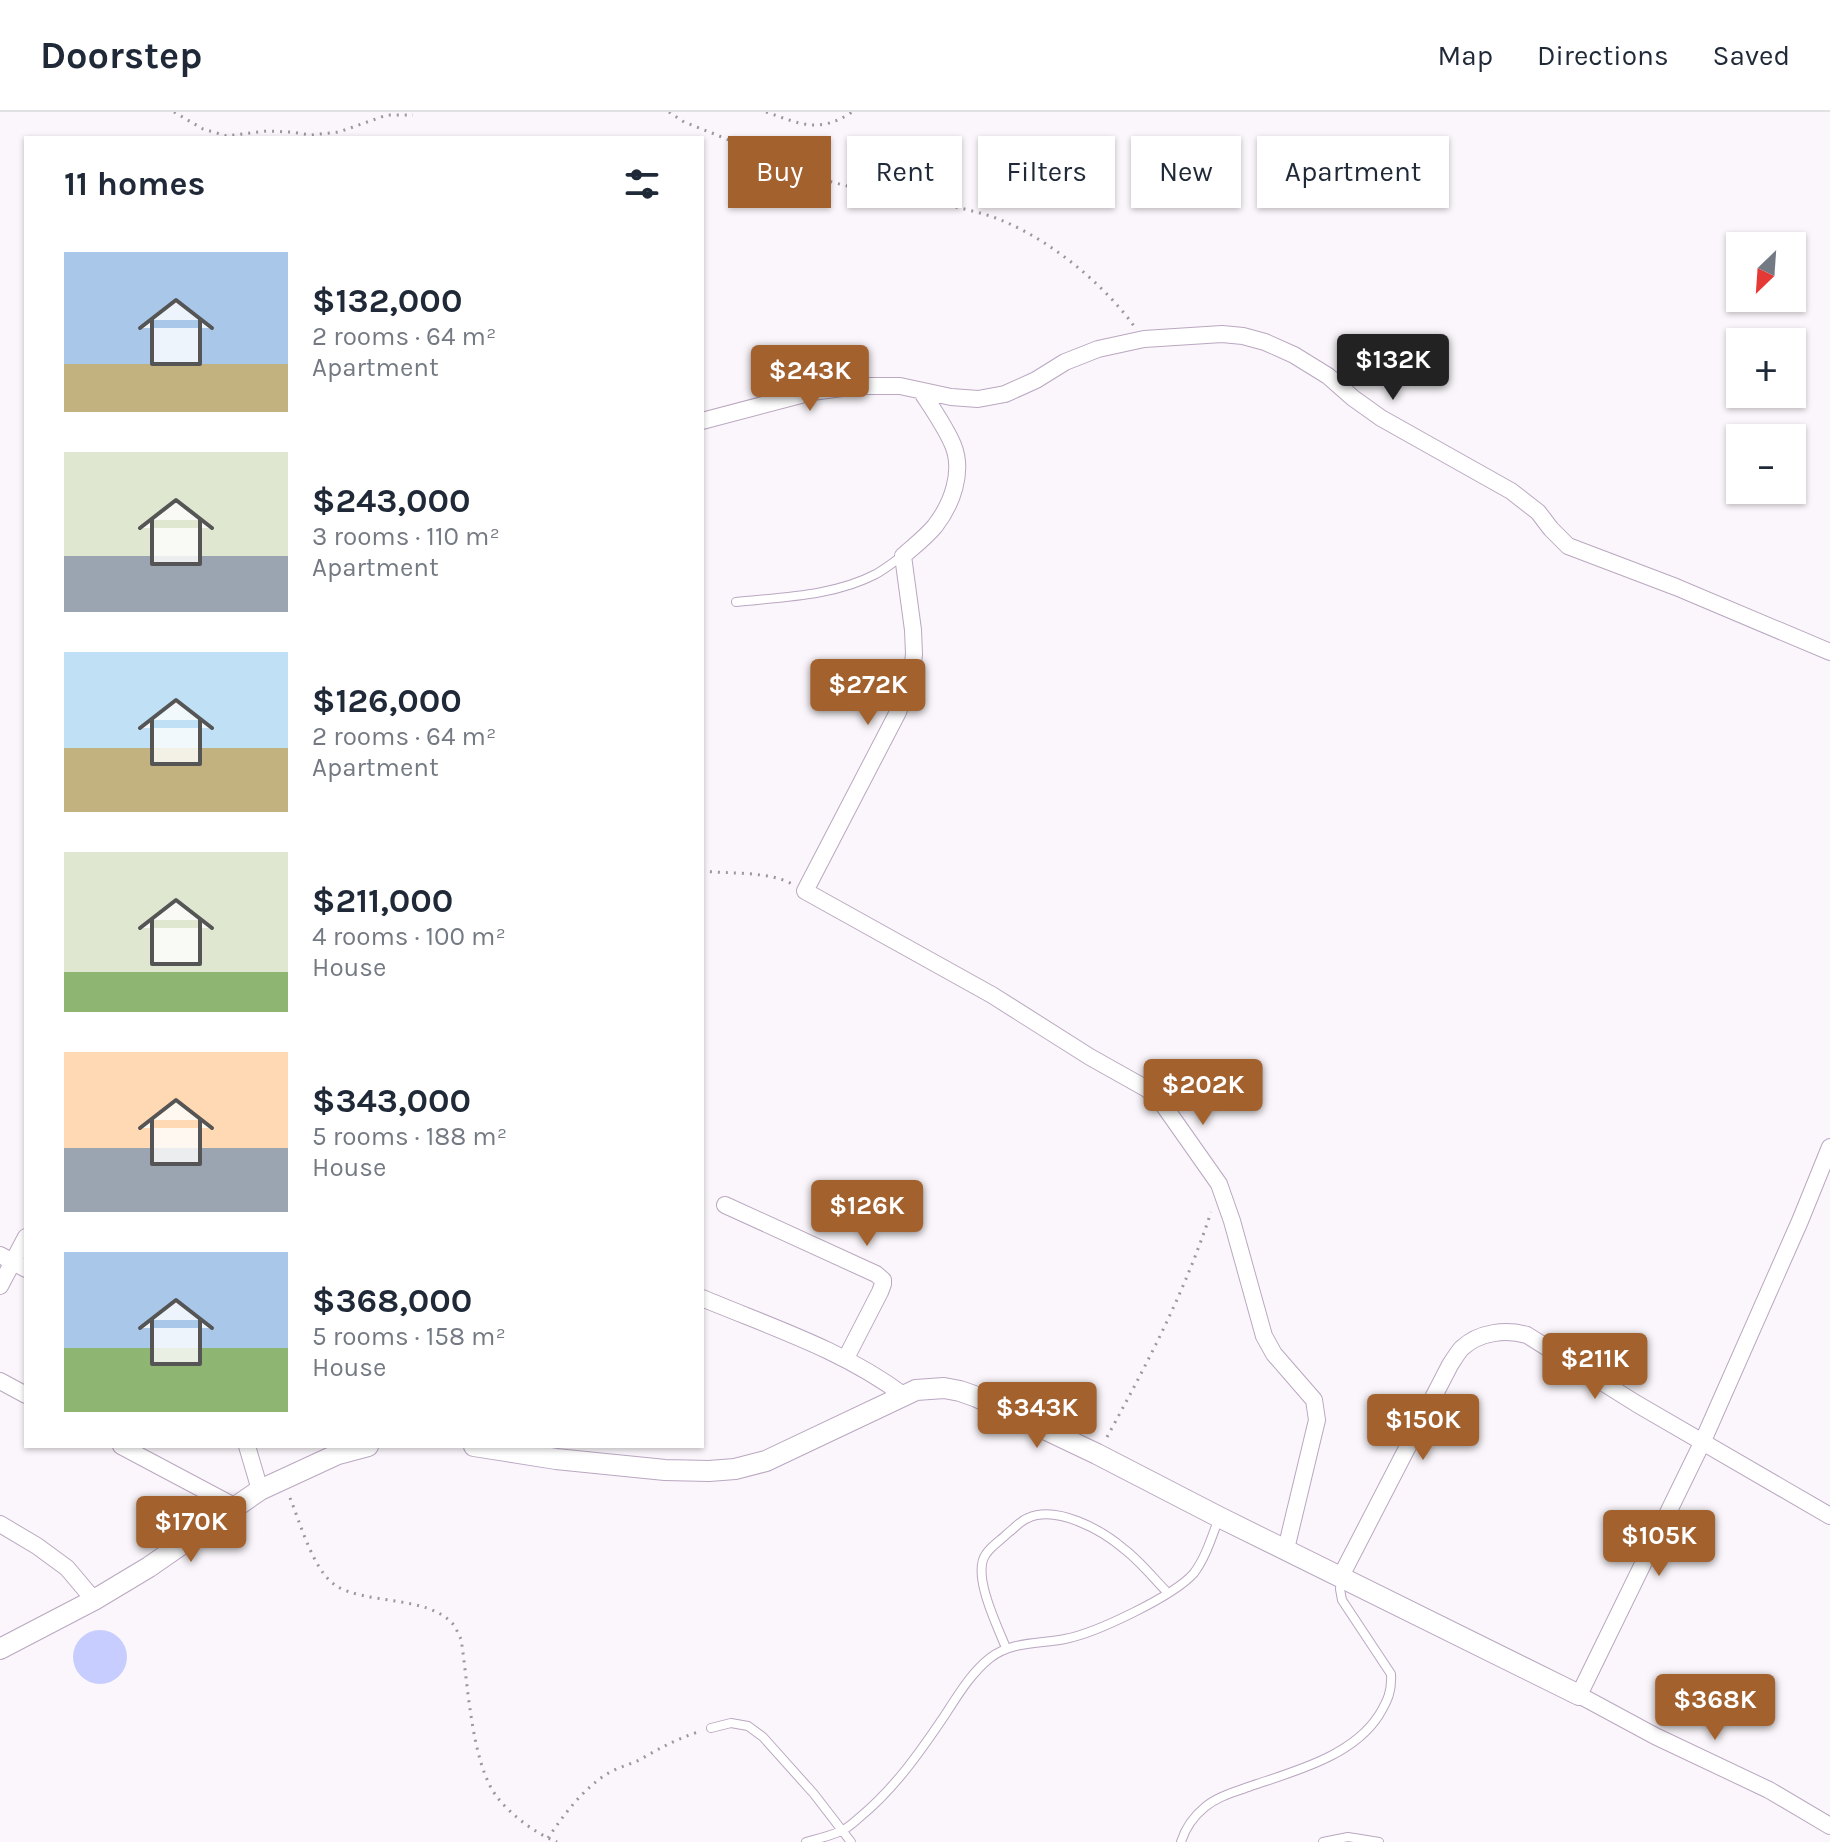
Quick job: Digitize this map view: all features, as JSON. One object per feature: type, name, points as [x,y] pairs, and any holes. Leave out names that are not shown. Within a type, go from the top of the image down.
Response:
[{"type":"street","points":[[704,420],[812,392],[857,386],[900,386],[951,397],[978,399],[1005,394],[1065,362],[1098,349],[1144,339],[1222,334],[1243,336],[1294,355],[1328,376],[1381,418],[1522,499],[1568,546],[1676,587],[1830,652]]},
{"type":"street","points":[[921,391],[953,445],[958,462],[956,481],[948,504],[934,527],[903,556],[913,630],[912,673],[898,712],[805,891],[992,995],[1147,1089],[1162,1103],[1219,1184],[1264,1336],[1274,1354],[1310,1393],[1317,1410],[1286,1549]]},
{"type":"street","points":[[1579,1695],[1702,1443],[1830,1147]]},
{"type":"street","points":[[725,1205],[876,1274],[883,1280],[880,1292],[846,1358]]},
{"type":"street","points":[[0,1286],[24,1241]]},
{"type":"street","points":[[704,1299],[846,1358],[903,1395]]},
{"type":"street","points":[[1341,1576],[1450,1365],[1462,1348],[1494,1333],[1514,1331],[1527,1335],[1702,1443],[1830,1516]]},
{"type":"street","points":[[0,1381],[24,1394]]},
{"type":"street","points":[[487,1448],[556,1459],[665,1470],[735,1469],[766,1461],[903,1395],[929,1388],[960,1391],[1097,1454],[1655,1736],[1769,1790],[1830,1826]]},
{"type":"street","points":[[125,1448],[234,1506]]},
{"type":"street","points":[[248,1448],[260,1490]]},
{"type":"street","points":[[0,1649],[149,1567],[260,1490],[338,1454],[360,1448]]},
{"type":"street","points":[[0,1524],[67,1568],[94,1600]]},
{"type":"lane","points":[[736,602],[793,597],[857,583],[903,556]]},
{"type":"lane","points":[[1006,1648],[987,1596],[981,1564],[993,1546],[1024,1519],[1032,1516],[1051,1514],[1069,1517],[1105,1535],[1126,1550],[1168,1593]]},
{"type":"lane","points":[[806,1842],[844,1830],[875,1804],[921,1751],[980,1666],[1006,1648],[1080,1635],[1103,1627],[1168,1593],[1196,1570],[1219,1517]]},
{"type":"lane","points":[[1181,1842],[1189,1824],[1205,1807],[1224,1795],[1305,1766],[1360,1738],[1389,1699],[1391,1674],[1342,1600],[1341,1576]]},
{"type":"lane","points":[[711,1728],[731,1723],[748,1726],[763,1737],[851,1842]]},
{"type":"lane","points":[[1323,1842],[1348,1837],[1379,1842]]},
{"type":"path","points":[[174,112],[203,129],[227,136],[267,131],[311,135],[339,132],[387,115],[413,115]]},
{"type":"path","points":[[669,112],[684,122],[825,180],[982,213],[1014,225],[1042,241],[1104,291],[1144,339]]},
{"type":"path","points":[[766,112],[819,126],[836,122],[852,112]]},
{"type":"path","points":[[704,871],[765,874],[786,880],[805,891]]},
{"type":"path","points":[[1097,1454],[1172,1313],[1204,1233],[1219,1184]]},
{"type":"path","points":[[282,1479],[314,1555],[335,1585],[356,1594],[415,1605],[439,1614],[453,1624],[461,1639],[480,1762],[496,1796],[521,1821],[557,1842]]},
{"type":"path","points":[[548,1838],[593,1784],[612,1771],[681,1738],[711,1728]]},
{"type":"water","points":[[100,1630],[119,1638],[127,1657],[119,1676],[100,1684],[81,1676],[73,1657],[81,1638]]}]
